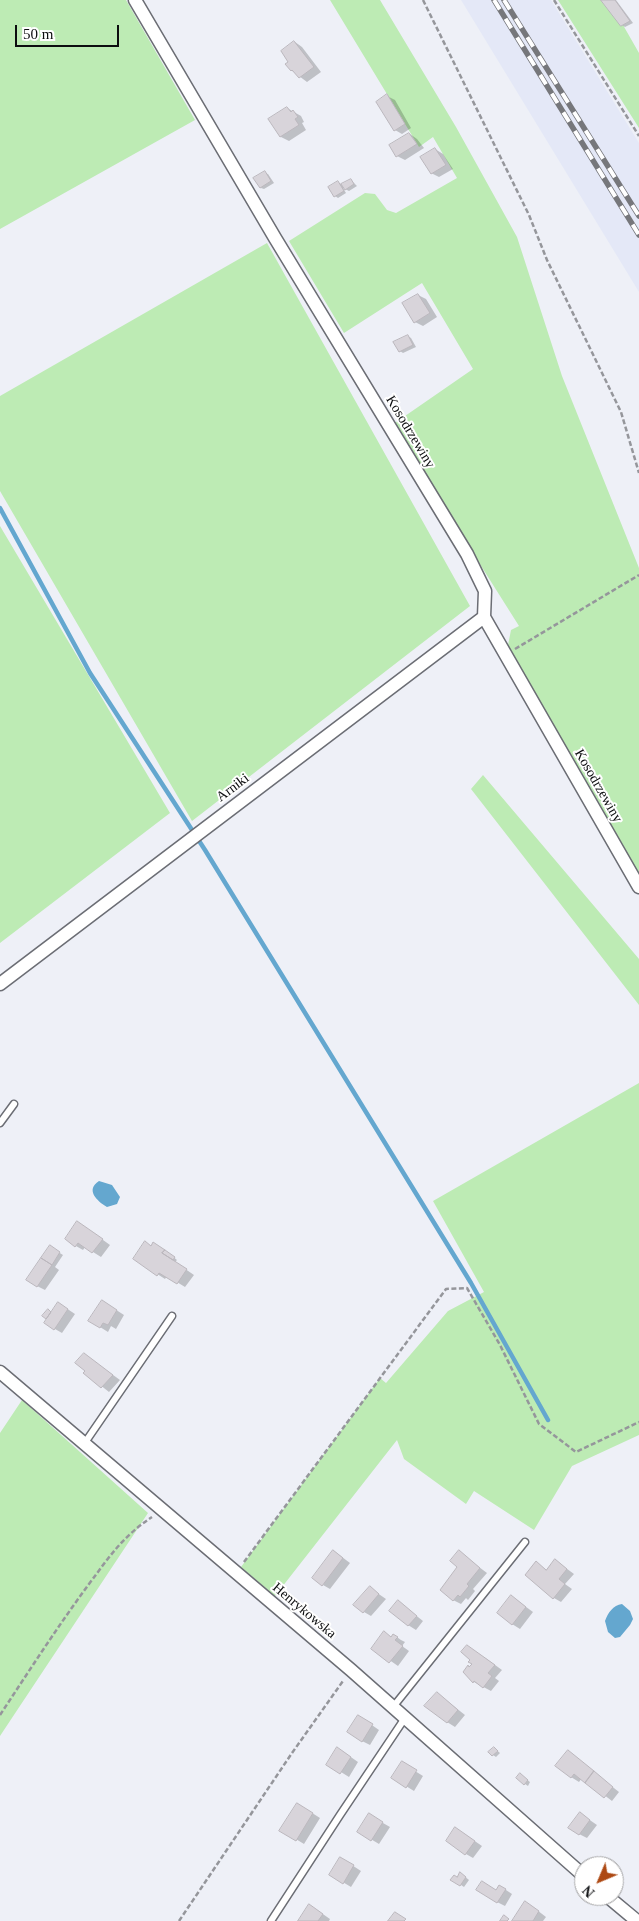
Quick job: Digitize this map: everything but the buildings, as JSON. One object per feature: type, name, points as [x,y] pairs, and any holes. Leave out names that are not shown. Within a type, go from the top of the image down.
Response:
[{"type":"street","name":"Kosodrzewiny","points":[[135,0],[275,238],[467,554],[485,591],[484,617],[639,887]]},
{"type":"street","name":"Arniki","points":[[0,984],[484,617]]},
{"type":"street","name":"Henrykowska","points":[[0,1372],[351,1670],[574,1867]]},
{"type":"street","points":[[619,1906],[637,1921]]},
{"type":"lane","points":[[0,1124],[14,1104]]},
{"type":"lane","points":[[84,1444],[172,1316]]},
{"type":"lane","points":[[393,1708],[524,1542]]},
{"type":"lane","points":[[272,1921],[405,1718]]},
{"type":"path","points":[[423,0],[529,215],[548,260],[621,412],[639,473]]},
{"type":"path","points":[[554,0],[639,136]]},
{"type":"path","points":[[506,655],[639,575]]},
{"type":"path","points":[[236,1573],[446,1288],[467,1288],[500,1345],[539,1424],[576,1452],[639,1422]]},
{"type":"path","points":[[0,1715],[76,1602],[121,1542],[133,1529],[162,1510]]},
{"type":"path","points":[[179,1921],[292,1753],[351,1670]]},
{"type":"shaded area","points":[[461,0],[551,0],[639,143],[639,292]]},
{"type":"green space","points":[[0,0],[126,0],[195,120],[0,229]]},
{"type":"green space","points":[[330,0],[380,0],[456,127],[517,237],[562,376],[639,568],[639,887],[506,655],[511,630],[519,626],[392,425],[473,369],[422,283],[344,333],[289,241],[365,193],[375,194],[387,210],[396,213],[457,178],[433,137],[419,147]]},
{"type":"green space","points":[[558,0],[601,0],[621,26],[623,25],[639,53],[639,128]]},
{"type":"green space","points":[[267,243],[470,606],[192,821],[0,491],[0,396]]},
{"type":"green space","points":[[0,526],[170,813],[0,943]]},
{"type":"green space","points":[[483,775],[639,959],[639,1005],[471,789]]},
{"type":"green space","points":[[639,1083],[639,1435],[572,1466],[534,1530],[474,1491],[466,1504],[404,1459],[397,1440],[275,1596],[241,1567],[380,1378],[386,1383],[448,1311],[484,1292],[433,1201]]},
{"type":"green space","points":[[22,1400],[148,1513],[0,1736],[0,1433]]},
{"type":"water","points":[[99,1181],[112,1185],[120,1197],[117,1204],[107,1207],[96,1199],[93,1188]]},
{"type":"water","points":[[622,1604],[630,1611],[633,1619],[620,1637],[615,1638],[608,1632],[605,1621],[611,1610]]},
{"type":"waterway","points":[[0,508],[90,673],[205,850],[471,1283],[548,1420]]},
{"type":"railway","points":[[494,0],[639,235]]},
{"type":"railway","points":[[504,0],[639,216]]}]
